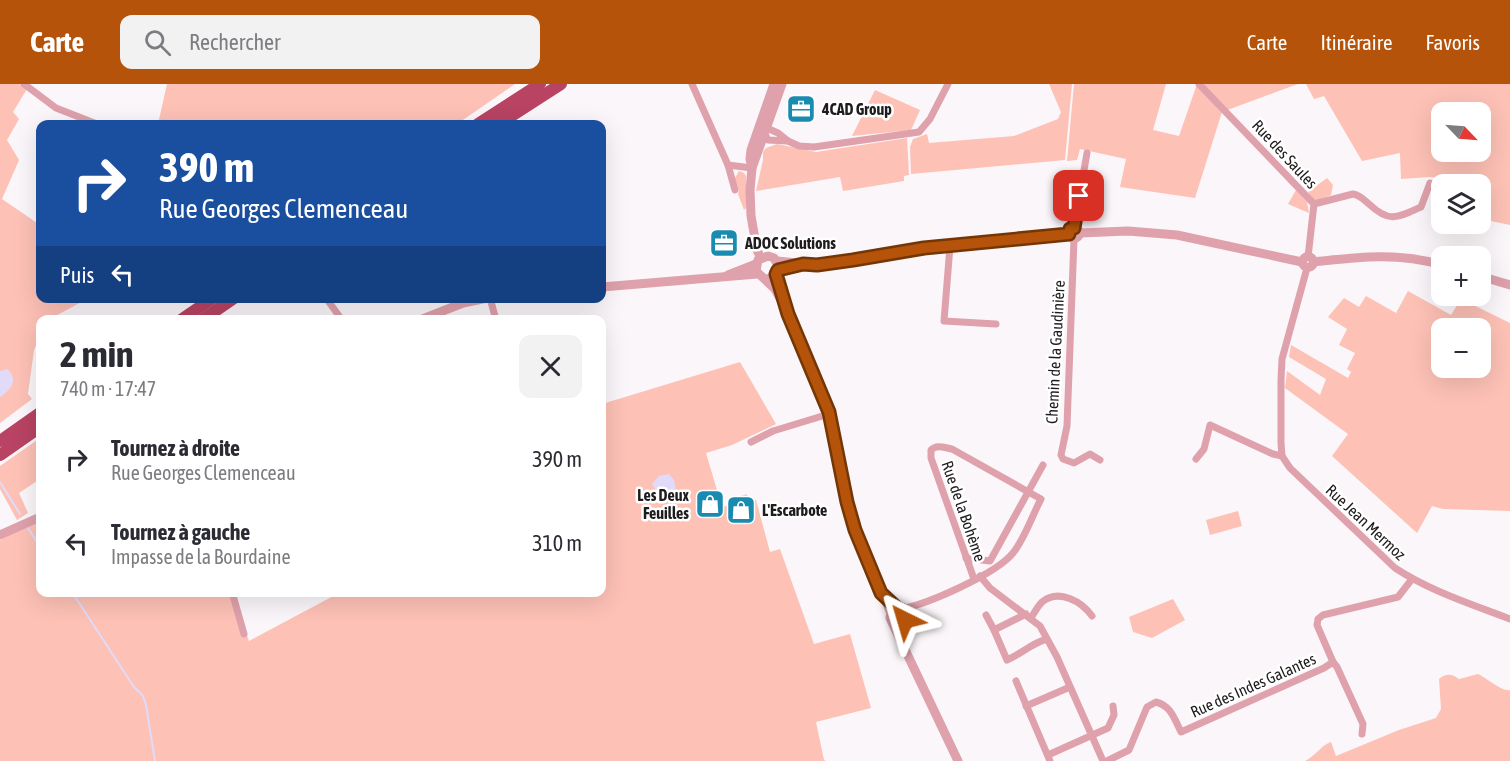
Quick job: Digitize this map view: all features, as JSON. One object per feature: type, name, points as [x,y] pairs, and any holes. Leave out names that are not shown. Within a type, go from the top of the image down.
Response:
[{"type":"highway","points":[[497,111],[503,102],[528,84]]},
{"type":"highway","points":[[484,120],[540,84]]},
{"type":"highway","points":[[505,120],[561,84]]},
{"type":"highway","points":[[188,315],[206,303]]},
{"type":"highway","points":[[209,315],[227,303]]},
{"type":"highway","points":[[0,441],[36,416]]},
{"type":"highway","points":[[0,455],[36,431]]},
{"type":"street","points":[[24,84],[57,108],[87,120]]},
{"type":"street","points":[[692,84],[728,165],[735,190]]},
{"type":"street","points":[[774,84],[764,130],[768,140],[788,141],[799,146],[814,147],[919,132],[930,119],[948,84]]},
{"type":"street","points":[[782,84],[750,159],[753,168],[750,206],[757,250],[769,264],[819,385],[829,414],[855,530],[881,593],[900,614],[901,624],[893,623],[958,761]]},
{"type":"street","name":"Rue des Saules","points":[[1199,84],[1314,204],[1308,262]]},
{"type":"street","points":[[1074,233],[1087,153]]},
{"type":"street","points":[[728,165],[753,168]]},
{"type":"street","points":[[1314,204],[1358,194],[1374,210],[1387,218],[1394,217],[1421,207],[1430,183]]},
{"type":"street","points":[[723,277],[769,264],[817,265],[924,248],[1074,233],[1128,231],[1177,235],[1308,262],[1393,256],[1431,262]]},
{"type":"street","name":"Chemin de la Gaudinière","points":[[1074,233],[1067,426],[1061,455],[1063,459],[1074,463],[1090,454],[1100,460]]},
{"type":"street","points":[[950,246],[944,321],[996,324]]},
{"type":"street","points":[[1282,456],[1282,359],[1308,262]]},
{"type":"street","points":[[762,276],[769,264]]},
{"type":"street","points":[[762,276],[769,264]]},
{"type":"street","points":[[606,287],[762,276],[775,289],[788,314]]},
{"type":"street","points":[[1491,279],[1510,285]]},
{"type":"street","points":[[433,315],[463,303]]},
{"type":"street","points":[[751,442],[773,431],[829,414]]},
{"type":"street","name":"Rue Jean Mermoz","points":[[1196,459],[1204,449],[1210,425],[1282,456],[1290,468],[1395,568],[1412,579],[1510,619]]},
{"type":"street","name":"Rue de la Bohème","points":[[977,578],[966,558],[931,458],[931,450],[938,446],[952,449],[1028,491]]},
{"type":"street","points":[[966,558],[990,561],[1042,465]]},
{"type":"street","points":[[900,614],[977,578],[1005,562],[1015,551],[1041,499],[1028,491]]},
{"type":"street","points":[[0,535],[36,519]]},
{"type":"street","points":[[977,578],[1040,626],[1105,761]]},
{"type":"street","name":"Rue des Indes Galantes","points":[[1105,761],[1129,750],[1147,707],[1156,702],[1170,709],[1181,732],[1324,668],[1332,662],[1317,625],[1318,619],[1323,615],[1398,597],[1412,579]]},
{"type":"street","points":[[233,597],[244,634]]},
{"type":"street","points":[[994,630],[1028,616],[1043,602],[1053,597],[1075,600],[1086,607],[1092,616]]},
{"type":"street","points":[[900,614],[902,641]]},
{"type":"street","points":[[986,615],[1007,660],[1024,652],[1038,641],[1047,639]]},
{"type":"street","points":[[1332,662],[1337,667],[1363,724],[1362,734]]},
{"type":"street","points":[[1016,681],[1049,758],[1108,728],[1114,715],[1113,706]]},
{"type":"street","points":[[1026,706],[1070,687]]},
{"type":"shaded area","points":[[0,84],[19,84],[27,89],[13,112],[19,119],[7,140],[19,160],[2,199],[36,222],[36,303],[80,303],[57,315],[36,315],[36,345],[28,394],[32,399],[0,423]]},
{"type":"shaded area","points":[[167,84],[515,84],[463,120],[159,120]]},
{"type":"shaded area","points":[[1049,84],[1072,84],[1065,160],[911,174],[910,147],[913,139],[927,134],[929,143],[1014,136],[1058,119],[1061,112]]},
{"type":"shaded area","points":[[1074,84],[1166,84],[1153,130],[1179,136],[1197,84],[1298,84],[1222,112],[1195,198],[1120,187],[1126,159],[1080,149],[1077,160],[1067,161]]},
{"type":"shaded area","points":[[1306,84],[1510,84],[1510,225],[1491,221],[1491,174],[1431,174],[1431,177],[1401,179],[1400,153],[1362,161],[1324,96],[1314,99]]},
{"type":"shaded area","points":[[875,90],[920,110],[911,130],[852,136]]},
{"type":"shaded area","points":[[907,138],[909,175],[904,176],[904,181],[843,191],[840,177],[756,191],[763,152],[766,148],[777,144],[816,152]]},
{"type":"shaded area","points":[[739,171],[746,176],[746,208],[744,210],[735,178]]},
{"type":"shaded area","points":[[1327,178],[1333,185],[1331,195],[1315,202],[1308,192]]},
{"type":"shaded area","points":[[1296,190],[1307,202],[1309,213],[1288,204]]},
{"type":"shaded area","points":[[1408,291],[1431,304],[1431,306],[1451,315],[1457,306],[1475,306],[1510,323],[1510,511],[1443,509],[1432,506],[1417,533],[1332,456],[1348,434],[1285,388],[1287,371],[1320,395],[1326,379],[1289,357],[1291,345],[1348,378],[1351,372],[1347,369],[1355,353],[1339,345],[1347,329],[1328,317],[1344,298],[1359,307],[1366,296],[1396,313]]},
{"type":"shaded area","points":[[740,362],[776,424],[732,445],[706,453],[722,507],[740,503],[738,497],[747,494],[749,502],[756,500],[770,552],[780,549],[814,644],[850,634],[871,708],[816,722],[826,761],[0,761],[0,540],[36,522],[36,597],[233,597],[249,641],[332,597],[606,597],[606,403]]},
{"type":"shaded area","points":[[7,369],[13,377],[12,384],[0,397],[0,371]]},
{"type":"shaded area","points":[[36,441],[36,482],[19,493],[28,513],[17,520],[0,489],[0,466]]},
{"type":"shaded area","points":[[669,474],[674,480],[676,491],[660,497],[652,484],[659,476]]},
{"type":"shaded area","points":[[1238,511],[1242,526],[1210,535],[1206,520]]},
{"type":"shaded area","points":[[1173,599],[1185,620],[1152,638],[1133,632],[1129,617]]},
{"type":"shaded area","points":[[1478,674],[1499,687],[1510,690],[1510,761],[1305,761],[1331,742],[1336,756],[1399,730],[1436,718],[1441,709],[1439,679],[1447,675],[1459,679]]},
{"type":"waterway","points":[[0,482],[20,514]]},
{"type":"waterway","points":[[28,528],[36,541]]},
{"type":"waterway","points":[[75,597],[134,687],[143,696],[155,761]]},
{"type":"place","name":"4CAD Group","points":[[801,109]]},
{"type":"place","name":"ADOC Solutions","points":[[724,243]]},
{"type":"place","name":"Les Deux Feuilles","points":[[710,504]]},
{"type":"place","name":"L'Escarbote","points":[[741,510]]},
{"type":"route","points":[[905,620],[903,611],[881,593],[855,530],[829,412],[788,314],[776,274],[778,270],[803,264],[817,265],[891,252],[1069,234],[1070,229],[1074,228],[1079,196]]}]
